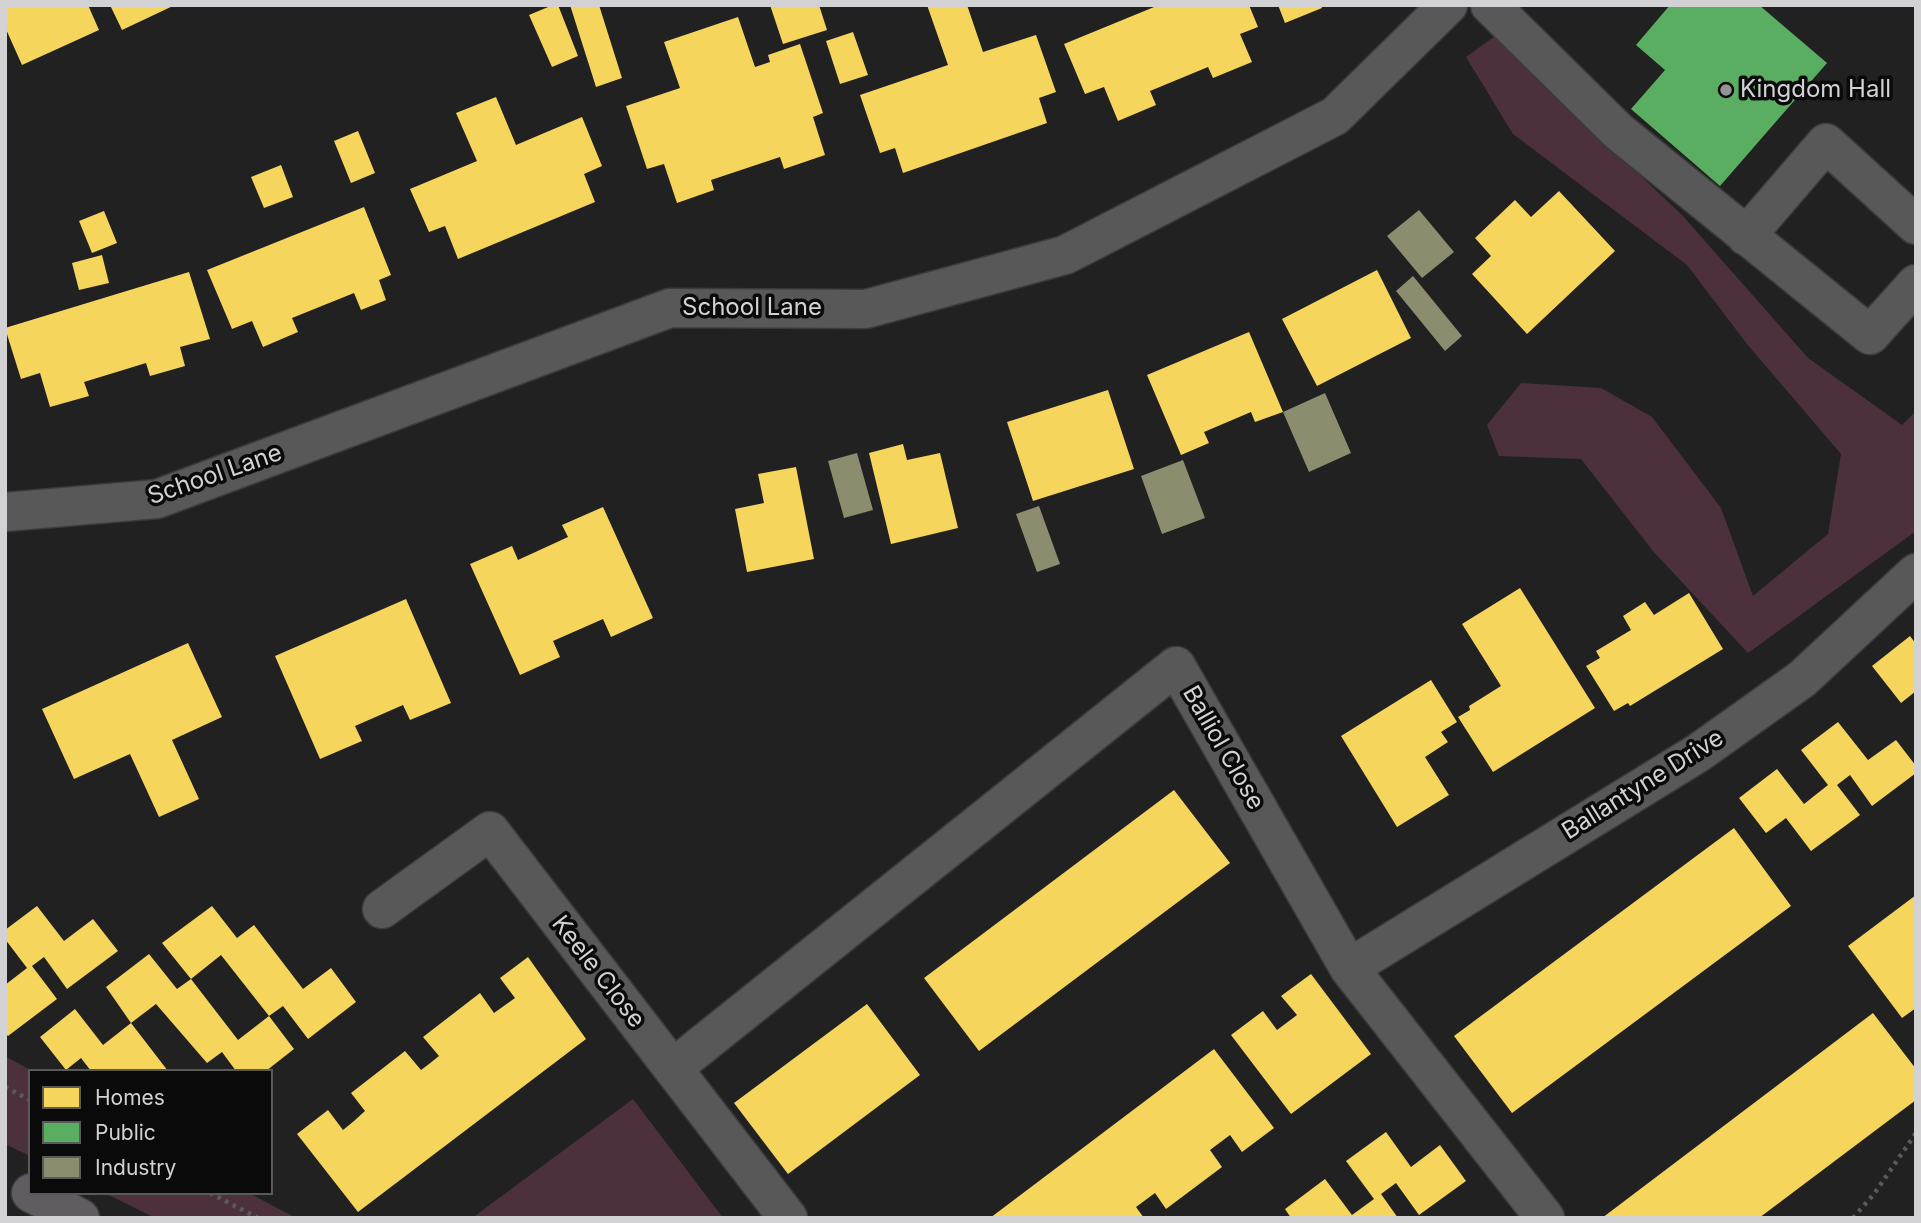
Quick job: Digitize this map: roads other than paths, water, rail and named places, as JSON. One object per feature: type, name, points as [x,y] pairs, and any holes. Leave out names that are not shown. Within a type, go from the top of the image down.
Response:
[{"type":"main road","points":[[5,1180],[28,1192]]},
{"type":"main road","points":[[35,1195],[80,1218]]},
{"type":"street","name":"School Lane","points":[[5,512],[157,499],[670,308],[866,309],[1065,255],[1335,116],[1448,5]]},
{"type":"street","points":[[1490,5],[1619,132],[1870,335],[1916,284]]},
{"type":"street","points":[[1746,236],[1826,143],[1916,225]]},
{"type":"street","name":"Ballantyne Drive","points":[[1349,968],[1698,753],[1802,678],[1916,573]]},
{"type":"street","name":"Balliol Close","points":[[673,1068],[1176,666],[1349,968],[1545,1218]]},
{"type":"street","name":"Keele Close","points":[[382,909],[490,831],[789,1218]]},
{"type":"place","name":"Kingdom Hall","points":[[1726,90]]}]
